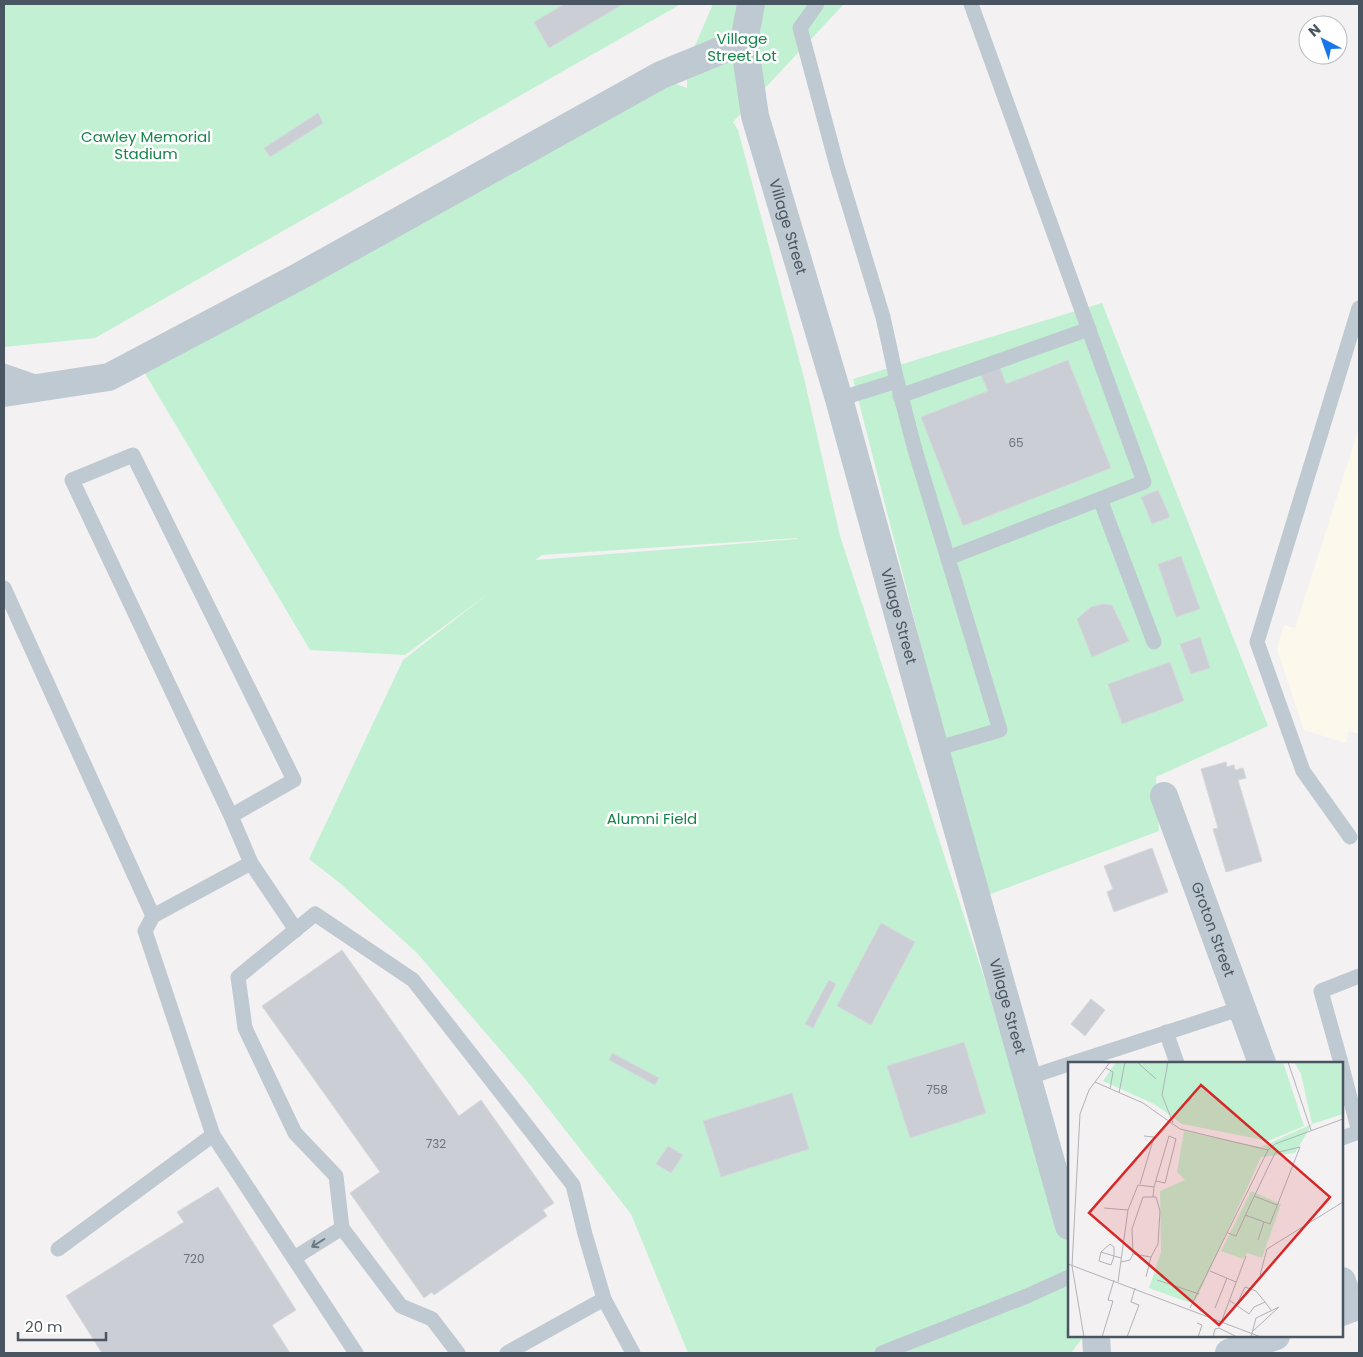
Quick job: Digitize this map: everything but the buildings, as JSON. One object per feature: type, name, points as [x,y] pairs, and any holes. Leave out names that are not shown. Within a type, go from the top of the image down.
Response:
[{"type":"main road","points":[[1229,1353],[1273,1337]]},
{"type":"street","name":"Village Street","points":[[751,4],[744,41],[756,116],[840,399],[935,749],[1068,1222]]},
{"type":"street","points":[[4,393],[109,377],[298,277],[661,75],[744,41]]},
{"type":"street","name":"Groton Street","points":[[1164,796],[1262,1062]]},
{"type":"street","points":[[1343,1284],[1351,1308]]},
{"type":"street","points":[[1096,1337],[1097,1353]]},
{"type":"lane","points":[[817,4],[800,28],[843,184],[883,317],[900,396],[915,450],[1000,730],[935,749]]},
{"type":"lane","points":[[948,558],[1144,482],[970,4]]},
{"type":"lane","points":[[1350,837],[1302,771],[1257,642],[1359,308]]},
{"type":"lane","points":[[900,396],[1089,328]]},
{"type":"lane","points":[[4,372],[48,387]]},
{"type":"lane","points":[[840,399],[897,380]]},
{"type":"lane","points":[[230,816],[294,780],[133,456],[72,480],[251,863],[296,930]]},
{"type":"lane","points":[[1100,499],[1154,642]]},
{"type":"lane","points":[[4,588],[153,916]]},
{"type":"lane","points":[[251,863],[153,916],[144,930],[213,1135],[356,1353]]},
{"type":"lane","points":[[458,1353],[432,1319],[401,1306],[342,1228],[336,1176],[295,1133],[245,1028],[238,977],[316,914],[413,980],[573,1185],[604,1299],[633,1353]]},
{"type":"lane","points":[[1341,1062],[1321,991],[1359,976]]},
{"type":"lane","points":[[1076,1062],[1242,1008]]},
{"type":"lane","points":[[1166,1032],[1177,1062]]},
{"type":"lane","points":[[1027,1078],[1068,1064]]},
{"type":"lane","points":[[1343,1071],[1359,1132],[1343,1138]]},
{"type":"lane","points":[[58,1249],[213,1135]]},
{"type":"lane","points":[[294,1258],[342,1228]]},
{"type":"lane","points":[[882,1353],[1027,1296],[1068,1277]]},
{"type":"lane","points":[[507,1353],[604,1299]]},
{"type":"shaded area","points":[[1359,428],[1359,734],[1349,731],[1346,743],[1304,730],[1277,649],[1284,625],[1295,628]]},
{"type":"green space","name":"Cawley Memorial Stadium","points":[[4,4],[681,4],[95,338],[4,347]]},
{"type":"green space","name":"Alumni Field","points":[[713,4],[844,4],[733,122],[738,130],[804,378],[840,536],[1068,1235],[1068,1337],[1083,1337],[1071,1353],[688,1353],[631,1214],[526,1080],[417,953],[341,884],[309,859],[403,660],[489,593],[405,655],[310,650],[143,370],[673,83],[687,88],[687,64]],"holes":[[[797,538],[797,539],[535,560],[542,555]]]},
{"type":"green space","points":[[1102,303],[1268,726],[1156,777],[1159,831],[985,896],[853,379]]},
{"type":"park label","name":"Village Street Lot","points":[[742,48]]}]
